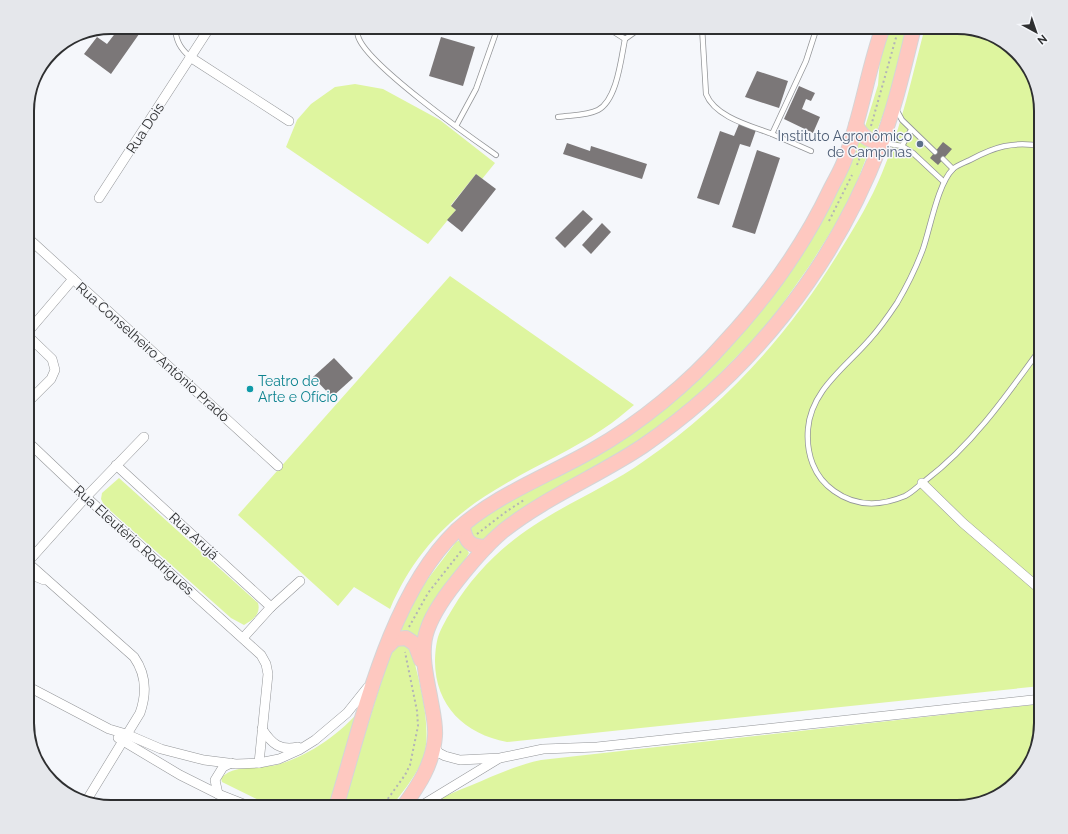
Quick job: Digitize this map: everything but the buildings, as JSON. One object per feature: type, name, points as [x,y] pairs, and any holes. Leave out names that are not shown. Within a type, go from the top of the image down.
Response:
[{"type":"main road","points":[[338,800],[388,646],[415,584],[441,547],[463,526],[482,512],[521,487],[595,449],[638,420],[683,384],[724,344],[757,305],[800,246],[846,158],[881,34]]},
{"type":"main road","points":[[425,674],[423,648],[430,620],[451,589],[486,547],[504,530],[539,506],[622,459],[659,434],[698,403],[746,358],[789,308],[846,222],[881,143],[894,105],[912,34]]},
{"type":"main road","points":[[856,125],[862,135],[867,139],[881,143]]},
{"type":"main road","points":[[463,526],[464,534],[468,542],[476,547],[486,547]]},
{"type":"main road","points":[[388,646],[399,637],[411,640],[417,648],[425,674],[434,718],[433,745],[429,767],[408,800]]},
{"type":"street","name":"Rua Dois","points":[[98,198],[205,34]]},
{"type":"street","points":[[190,57],[289,121]]},
{"type":"street","name":"Rua Conselheiro Antônio Prado","points":[[34,243],[278,466]]},
{"type":"street","points":[[34,326],[73,279]]},
{"type":"street","points":[[34,341],[52,359],[55,370],[51,379],[34,396]]},
{"type":"street","points":[[34,555],[86,497],[144,437]]},
{"type":"street","name":"Rua Eleutério Rodrigues","points":[[34,448],[86,497],[260,655],[266,664],[268,674],[259,763]]},
{"type":"street","name":"Rua Arujá","points":[[116,465],[271,607]]},
{"type":"street","points":[[922,483],[963,523],[1034,584]]},
{"type":"street","points":[[34,569],[134,657],[139,665],[145,687],[140,713],[89,797]]},
{"type":"street","points":[[34,576],[51,583]]},
{"type":"street","points":[[243,638],[271,607],[300,581]]},
{"type":"street","points":[[124,738],[181,755],[204,760],[231,763],[259,763],[279,759],[314,740],[347,713],[363,695],[381,665]]},
{"type":"street","points":[[34,690],[109,729],[230,800]]},
{"type":"street","points":[[433,745],[439,753],[454,760],[500,758],[543,749],[597,747],[1034,700]]},
{"type":"street","points":[[262,729],[278,747],[289,749],[314,740]]},
{"type":"street","points":[[431,800],[500,758]]},
{"type":"street","points":[[218,794],[215,780],[223,767],[231,763]]},
{"type":"lane","points":[[176,34],[177,42],[180,48],[190,57]]},
{"type":"lane","points":[[358,34],[358,37],[374,60],[456,126],[496,155]]},
{"type":"lane","points":[[456,126],[476,88],[495,34]]},
{"type":"lane","points":[[617,34],[625,39]]},
{"type":"lane","points":[[558,117],[591,112],[604,106],[617,79],[625,39],[632,34]]},
{"type":"lane","points":[[702,34],[706,94],[709,102],[716,110],[811,151]]},
{"type":"lane","points":[[772,134],[806,61],[815,34]]},
{"type":"lane","points":[[894,105],[902,120],[935,152]]},
{"type":"lane","points":[[902,146],[911,130]]},
{"type":"lane","points":[[881,143],[902,146],[944,182]]},
{"type":"lane","points":[[1034,146],[1007,144],[985,152],[953,169],[944,182],[923,248],[912,275],[896,303],[872,338],[830,381],[815,401],[808,429],[808,448],[811,461],[819,477],[828,487],[858,503],[883,502],[905,496],[946,465],[1001,404],[1034,358]]},
{"type":"lane","points":[[943,159],[953,169]]},
{"type":"green space","points":[[885,34],[905,34],[892,91],[875,136],[864,130],[878,85],[880,59]]},
{"type":"green space","points":[[923,34],[972,35],[996,44],[1012,56],[1024,72],[1033,96],[1034,687],[507,742],[492,738],[466,725],[455,715],[440,692],[436,677],[435,661],[439,633],[469,584],[488,562],[521,534],[547,517],[631,470],[674,439],[702,416],[754,366],[800,310],[821,280],[863,212],[873,193],[889,155],[906,101]]},
{"type":"green space","points":[[355,84],[383,89],[440,120],[495,163],[482,179],[476,174],[451,205],[456,210],[428,244],[286,147],[297,120],[311,104],[335,87]]},
{"type":"green space","points":[[861,140],[867,145],[868,153],[854,190],[839,219],[810,265],[767,326],[693,401],[660,428],[480,543],[476,542],[469,529],[483,517],[684,389],[827,208],[841,185],[856,143]]},
{"type":"green space","points":[[450,276],[634,405],[591,437],[517,477],[468,508],[437,536],[423,552],[400,588],[390,609],[354,587],[338,606],[238,515]]},
{"type":"green space","points":[[119,478],[258,603],[259,607],[256,616],[253,619],[244,625],[231,618],[104,505],[101,499],[102,493]]},
{"type":"green space","points":[[460,540],[469,553],[422,634],[418,637],[410,632],[399,630],[421,588],[456,542]]},
{"type":"green space","points":[[400,642],[411,649],[424,707],[426,723],[425,752],[421,764],[411,781],[396,800],[344,800],[390,654],[394,647]]},
{"type":"green space","points":[[1034,705],[1033,738],[1021,766],[1012,778],[1000,787],[972,799],[438,800],[498,774],[541,760]]},
{"type":"green space","points":[[363,707],[332,800],[259,800],[222,782],[221,778],[233,770],[273,766],[303,755],[336,734]]},
{"type":"place","name":"Instituto Agronômico de Campinas","points":[[920,144]]},
{"type":"place","name":"Teatro de Arte e Ofício","points":[[250,389]]}]
